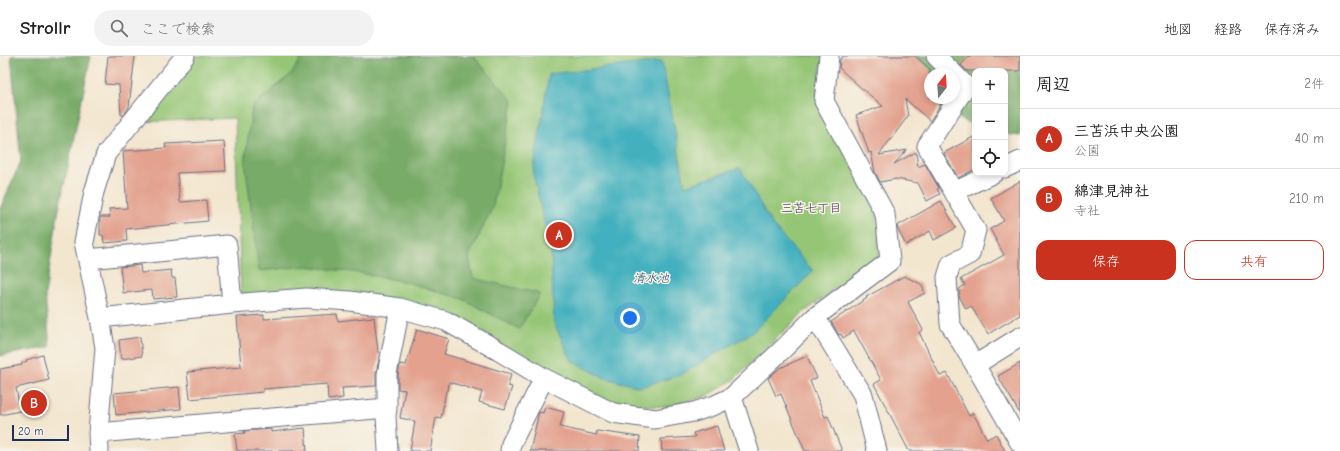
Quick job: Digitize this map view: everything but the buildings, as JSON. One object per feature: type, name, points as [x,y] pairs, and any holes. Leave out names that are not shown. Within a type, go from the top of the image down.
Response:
[{"type":"street","points":[[185,56],[106,154],[94,192],[84,242],[105,348],[99,442],[387,408]]},
{"type":"street","points":[[100,318],[306,298],[350,301],[400,308],[446,322],[500,351],[544,378],[613,413],[655,419],[694,412],[715,405],[732,397],[815,317],[890,261],[885,214],[824,101],[829,56]]},
{"type":"street","points":[[936,56],[948,68]]},
{"type":"street","points":[[960,80],[966,86],[960,95]]},
{"type":"street","points":[[955,104],[928,146],[976,230],[970,254],[951,264],[947,276],[950,324],[1020,443]]},
{"type":"street","points":[[1008,166],[1020,160]]},
{"type":"street","points":[[954,192],[988,176]]},
{"type":"street","points":[[88,259],[227,245],[232,304]]},
{"type":"street","points":[[388,451],[386,416],[387,374],[400,308]]},
{"type":"street","points":[[815,317],[863,395],[877,451]]},
{"type":"street","points":[[975,365],[1020,337]]},
{"type":"street","points":[[510,451],[511,444],[544,378]]},
{"type":"street","points":[[732,397],[749,451]]},
{"type":"green space","points":[[11,56],[91,56],[58,214],[45,295],[50,347],[0,356],[0,209],[21,161]]},
{"type":"green space","points":[[191,56],[823,56],[817,97],[877,213],[880,256],[804,312],[733,380],[707,396],[665,407],[612,403],[441,315],[241,296],[235,118],[139,122]]},
{"type":"green space","points":[[303,56],[473,56],[513,101],[493,206],[469,256],[473,278],[540,294],[519,329],[463,299],[406,282],[360,273],[306,266],[259,271],[245,160],[252,107],[292,73]]},
{"type":"green space","points":[[917,56],[1020,56],[1020,136],[1008,134],[1008,68],[972,68],[972,125],[947,113],[937,104],[960,104],[960,68],[924,68],[924,70],[918,65]]},
{"type":"water","name":"清水池","points":[[662,61],[685,186],[740,168],[773,226],[813,271],[753,332],[680,375],[640,387],[605,378],[572,361],[554,323],[551,251],[533,174],[549,74]]},
{"type":"place","name":"三苫浜中央公園","points":[[559,235]]},
{"type":"place","name":"綿津見神社","points":[[34,403]]},
{"type":"district","name":"三苫七丁目","points":[[811,208]]}]
